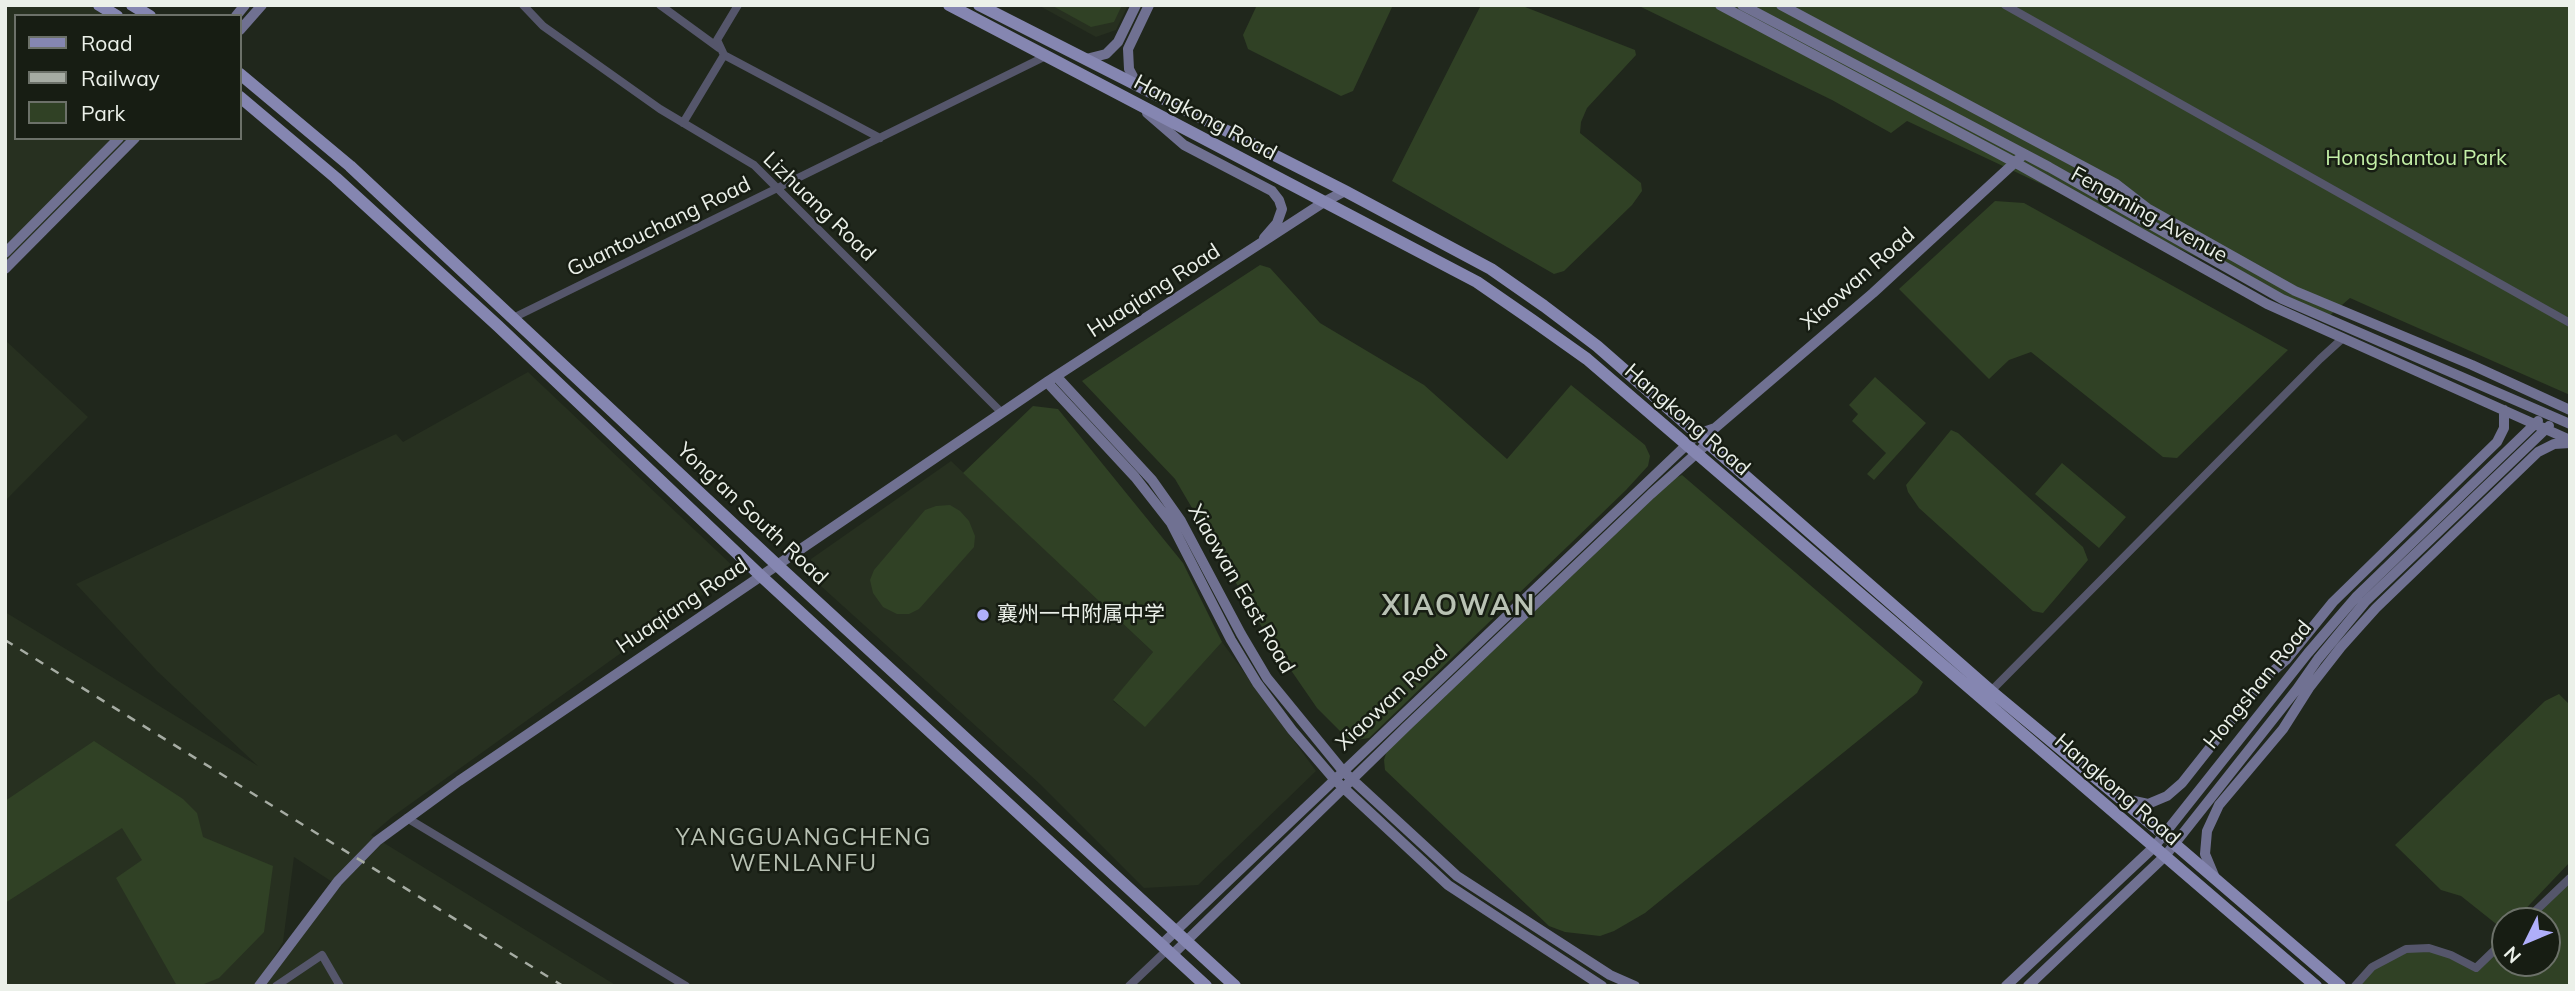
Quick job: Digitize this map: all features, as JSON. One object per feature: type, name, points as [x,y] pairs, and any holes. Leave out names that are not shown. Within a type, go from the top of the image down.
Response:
[{"type":"main road","name":"Hangkong Road","points":[[949,5],[1477,282],[1587,359],[2316,986]]},
{"type":"main road","name":"Hangkong Road","points":[[979,5],[1345,191],[1491,269],[1534,299],[1597,346],[1991,691],[2340,986]]},
{"type":"main road","name":"Yong'an South Road","points":[[242,76],[350,166],[777,565],[1235,986]]},
{"type":"main road","name":"Yong'an South Road","points":[[242,99],[376,215],[761,576],[1206,986]]},
{"type":"street","points":[[242,28],[262,5]]},
{"type":"street","name":"Lizhuang Road","points":[[523,5],[543,26],[660,110],[754,165],[1002,413]]},
{"type":"street","points":[[660,5],[723,52],[880,138]]},
{"type":"street","points":[[723,52],[717,40],[738,5]]},
{"type":"street","points":[[1086,60],[1107,54],[1118,42],[1136,5]]},
{"type":"street","points":[[1138,86],[1129,69],[1128,49],[1149,5]]},
{"type":"street","name":"Fengming Avenue","points":[[1720,5],[2016,163],[2267,304],[2570,442]]},
{"type":"street","name":"Fengming Avenue","points":[[1742,5],[2024,154],[2282,299],[2570,424]]},
{"type":"street","points":[[1782,5],[2116,184],[2147,208],[2295,291],[2472,365],[2570,410]]},
{"type":"street","points":[[2005,5],[2570,323]]},
{"type":"street","points":[[683,123],[723,52]]},
{"type":"street","name":"Guantouchang Road","points":[[513,318],[1045,56]]},
{"type":"street","points":[[1137,104],[1184,145],[1272,191],[1282,209],[1278,223],[1254,249]]},
{"type":"street","points":[[5,253],[117,140]]},
{"type":"street","points":[[5,269],[133,140]]},
{"type":"street","name":"Xiaowan Road","points":[[1181,937],[1338,775],[1715,428],[1881,285],[2024,154]]},
{"type":"street","name":"Huaqiang Road","points":[[259,986],[338,881],[377,841],[407,818],[1052,379],[1345,191]]},
{"type":"street","points":[[1991,691],[2343,338]]},
{"type":"street","name":"Xiaowan East Road","points":[[1052,379],[1159,491],[1181,521],[1241,635],[1267,678],[1338,775],[1448,885],[1602,986]]},
{"type":"street","points":[[2120,798],[2148,804],[2167,796],[2182,783],[2264,678],[2286,660],[2333,602],[2497,442],[2504,428],[2504,410]]},
{"type":"street","name":"Hongshan Road","points":[[2006,986],[2154,846],[2308,653],[2357,596],[2534,425],[2551,416]]},
{"type":"street","name":"Hongshan Road","points":[[2028,986],[2165,856],[2365,602],[2545,429],[2551,416]]},
{"type":"street","points":[[2216,880],[2205,854],[2207,831],[2220,805],[2283,729],[2309,688],[2341,647],[2376,608],[2538,452],[2554,444],[2570,442]]},
{"type":"street","name":"Xiaowan Road","points":[[1167,950],[1348,785],[1632,513],[1692,449]]},
{"type":"street","name":"Xiaowan East Road","points":[[1348,785],[1457,876],[1611,975],[1636,986]]},
{"type":"street","points":[[407,818],[686,986]]},
{"type":"street","points":[[2540,907],[2570,878]]},
{"type":"street","points":[[2355,986],[2372,967],[2406,949],[2430,948],[2476,968],[2491,954]]},
{"type":"street","points":[[1129,986],[1167,950]]},
{"type":"street","points":[[276,986],[322,955],[340,986]]},
{"type":"shaded area","points":[[5,5],[99,5],[114,14],[14,14],[14,140],[136,140],[5,271]]},
{"type":"shaded area","points":[[1038,5],[1128,5],[1116,30],[1096,37]]},
{"type":"shaded area","points":[[5,340],[88,417],[5,501]]},
{"type":"shaded area","points":[[528,372],[737,570],[392,817],[371,835],[617,986],[259,986],[340,887],[294,857],[283,942],[256,986],[5,986],[5,612],[258,766],[157,671],[76,584],[396,434],[403,442]]},
{"type":"shaded area","points":[[951,461],[1153,652],[1113,701],[1145,726],[1222,642],[1316,771],[1198,885],[1144,888],[1040,784],[812,578],[811,559]]},
{"type":"green space","points":[[1051,5],[1122,5],[1114,22],[1091,27]]},
{"type":"green space","points":[[1257,5],[1393,5],[1353,91],[1341,96],[1248,49],[1243,35]]},
{"type":"green space","points":[[1481,5],[1520,5],[1635,50],[1636,55],[1587,108],[1580,133],[1641,183],[1642,191],[1632,205],[1564,271],[1554,274],[1392,181]]},
{"type":"green space","name":"Hongshantou Park","points":[[1637,5],[2570,5],[2570,395],[2350,298],[2327,318],[1907,121],[1891,133],[1832,100]]},
{"type":"green space","points":[[1995,201],[2024,203],[2288,350],[2177,458],[2163,457],[2031,352],[2009,360],[1989,379],[1899,289]]},
{"type":"green space","points":[[1260,265],[1270,268],[1320,323],[1424,385],[1507,459],[1571,385],[1645,445],[1650,456],[1648,466],[1626,490],[1369,738],[1350,741],[1317,708],[1266,634],[1175,479],[1082,381]]},
{"type":"green space","points":[[1875,377],[1926,423],[1874,480],[1867,474],[1886,453],[1852,421],[1858,414],[1849,405]]},
{"type":"green space","points":[[1033,406],[1058,409],[1183,563],[1222,642],[1145,727],[1113,700],[1153,652],[963,473]]},
{"type":"green space","points":[[1951,430],[1958,433],[2083,547],[2088,560],[2043,613],[2033,611],[1919,508],[1908,492],[1906,485]]},
{"type":"green space","points":[[2062,463],[2126,517],[2099,548],[2035,494]]},
{"type":"green space","points":[[1682,475],[1923,682],[1917,693],[1645,913],[1600,936],[1565,932],[1549,926],[1385,770],[1384,760],[1387,750],[1673,479]]},
{"type":"green space","points":[[950,505],[969,521],[975,536],[974,547],[919,609],[909,614],[897,614],[883,607],[873,593],[870,580],[874,570],[925,510]]},
{"type":"green space","points":[[2559,694],[2570,705],[2570,862],[2527,907],[2491,907],[2491,920],[2461,896],[2441,890],[2395,845],[2545,701]]},
{"type":"green space","points":[[94,741],[183,799],[197,813],[203,837],[273,866],[264,932],[219,978],[199,986],[177,986],[116,878],[142,860],[122,828],[5,903],[5,801]]},
{"type":"green space","points":[[2570,878],[2570,986],[2355,986],[2372,967],[2406,949],[2430,948],[2476,968],[2491,954],[2491,977],[2561,977],[2561,907],[2540,907]]},
{"type":"railway","points":[[5,640],[563,986]]},
{"type":"place","name":"襄州一中附属中学","points":[[983,615]]},
{"type":"district","name":"XIAOWAN","points":[[1459,607]]},
{"type":"district","name":"YANGGUANGCHENG WENLANFU","points":[[804,851]]}]
